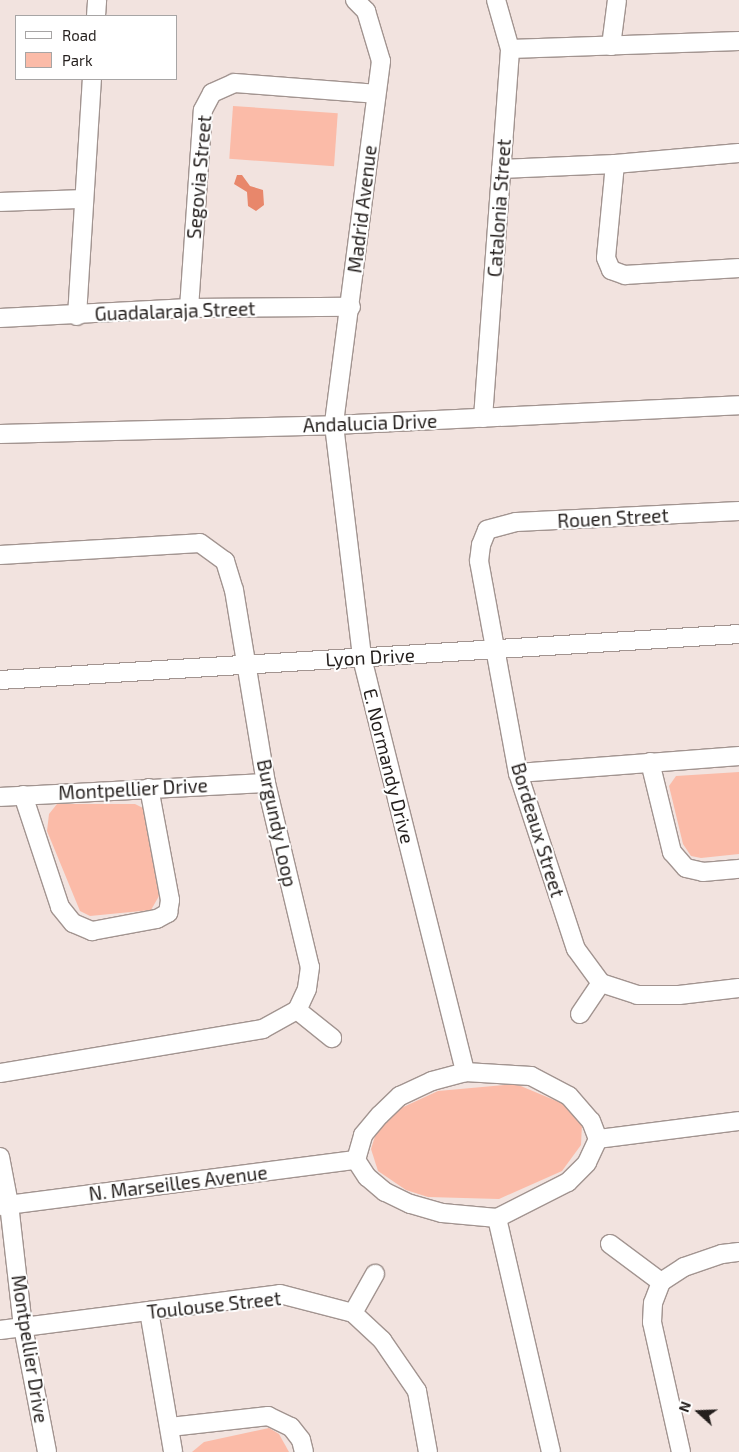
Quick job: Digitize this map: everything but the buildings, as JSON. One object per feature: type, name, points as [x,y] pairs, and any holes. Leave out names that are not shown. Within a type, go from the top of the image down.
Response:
[{"type":"street","points":[[96,15],[97,0]]},
{"type":"street","name":"Madrid Avenue","points":[[334,425],[351,306],[381,60],[366,11],[355,0]]},
{"type":"street","name":"Catalonia Street","points":[[483,418],[510,49],[496,0]]},
{"type":"street","points":[[612,46],[617,0]]},
{"type":"street","points":[[510,49],[739,42]]},
{"type":"street","points":[[77,316],[92,80]]},
{"type":"street","name":"Segovia Street","points":[[189,308],[203,110],[212,93],[234,83],[376,94]]},
{"type":"street","points":[[502,169],[615,164],[739,153]]},
{"type":"street","points":[[615,164],[606,258],[611,270],[625,275],[739,268]]},
{"type":"street","points":[[0,202],[83,199]]},
{"type":"street","name":"Guadalaraja Street","points":[[0,318],[77,316],[189,308],[351,306]]},
{"type":"street","name":"Andalucia Drive","points":[[0,434],[334,425],[739,405]]},
{"type":"street","name":"E. Normandy Drive","points":[[334,425],[362,658],[465,1072]]},
{"type":"street","name":"Rouen Street","points":[[488,530],[516,522],[739,511]]},
{"type":"street","name":"Bordeaux Street","points":[[488,530],[481,545],[479,561],[518,773],[576,949],[601,982]]},
{"type":"street","name":"Burgundy Loop","points":[[0,554],[200,543],[225,561],[234,590],[266,783],[310,966],[307,989],[297,1010]]},
{"type":"street","name":"Lyon Drive","points":[[0,680],[739,634]]},
{"type":"street","points":[[518,773],[739,756]]},
{"type":"street","points":[[650,762],[672,852],[686,868],[702,872],[739,869]]},
{"type":"street","name":"Montpellier Drive","points":[[0,797],[266,783]]},
{"type":"street","points":[[23,795],[60,907],[73,923],[92,931],[157,919],[168,913],[170,900],[149,788]]},
{"type":"street","points":[[580,1014],[601,982],[637,995],[678,995],[739,988]]},
{"type":"street","points":[[0,1073],[263,1029],[297,1010],[332,1038]]},
{"type":"street","points":[[465,1072],[531,1076],[569,1096],[591,1121],[598,1139],[588,1162],[568,1182],[497,1218],[442,1213],[410,1204],[385,1192],[366,1177],[356,1160],[363,1134],[400,1096],[432,1081],[465,1072]]},
{"type":"street","points":[[598,1139],[739,1121]]},
{"type":"street","name":"Montpellier Drive","points":[[0,1156],[5,1205],[24,1327],[47,1452]]},
{"type":"street","name":"N. Marseilles Avenue","points":[[5,1205],[356,1160]]},
{"type":"street","points":[[497,1218],[552,1452]]},
{"type":"street","points":[[610,1244],[661,1282]]},
{"type":"street","points":[[681,1452],[652,1322],[653,1303],[661,1282],[684,1267],[722,1254],[739,1252]]},
{"type":"street","points":[[353,1313],[375,1274]]},
{"type":"street","name":"Toulouse Street","points":[[0,1330],[280,1294],[353,1313],[382,1340],[417,1391],[428,1452]]},
{"type":"street","points":[[149,1311],[173,1452]]},
{"type":"street","points":[[170,1426],[268,1416],[291,1427],[302,1440],[304,1452]]},
{"type":"green space","points":[[233,106],[338,113],[334,166],[229,159]]},
{"type":"green space","points":[[739,772],[739,854],[701,858],[691,856],[683,844],[669,786],[676,776]]},
{"type":"green space","points":[[57,804],[135,804],[143,808],[159,896],[151,910],[90,916],[80,911],[47,831],[49,814]]},
{"type":"green space","points":[[516,1084],[566,1105],[582,1124],[581,1145],[562,1171],[499,1199],[428,1197],[406,1190],[378,1171],[371,1149],[377,1130],[399,1109],[438,1091]]},
{"type":"green space","points":[[269,1428],[279,1434],[289,1452],[192,1452],[204,1442]]},
{"type":"shaded area","points":[[237,175],[242,175],[250,186],[263,190],[264,205],[256,211],[248,206],[247,192],[234,184]]}]
